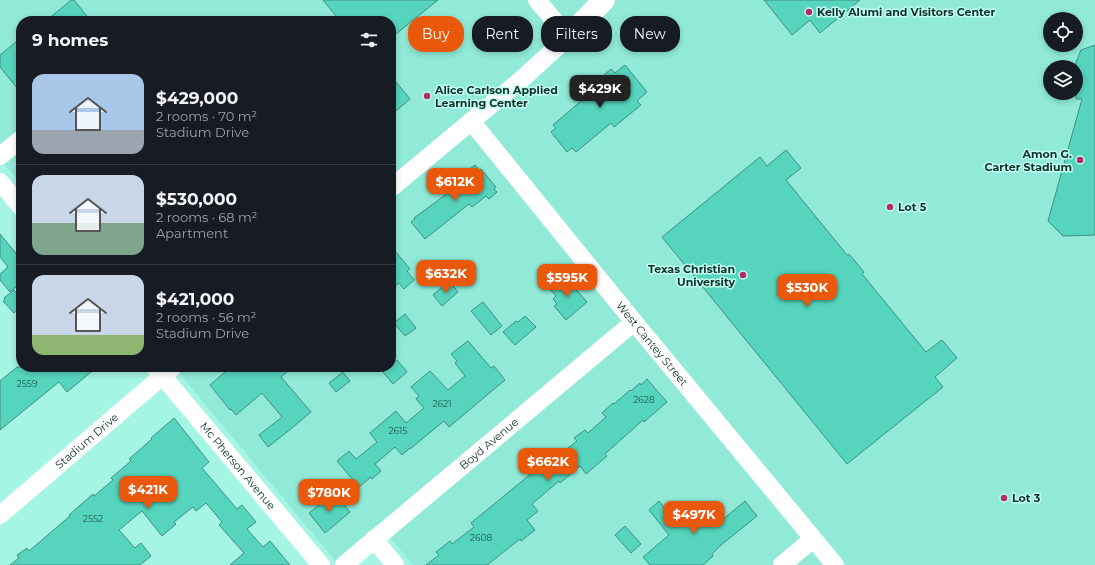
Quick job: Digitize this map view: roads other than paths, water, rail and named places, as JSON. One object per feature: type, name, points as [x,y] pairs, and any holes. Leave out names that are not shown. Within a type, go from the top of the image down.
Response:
[{"type":"street","points":[[537,0],[550,16]]},
{"type":"street","points":[[589,16],[604,0]]},
{"type":"street","points":[[396,184],[552,52]]},
{"type":"street","name":"West Cantey Street","points":[[471,121],[634,322],[835,565]]},
{"type":"street","points":[[0,156],[16,143]]},
{"type":"street","points":[[0,182],[16,201]]},
{"type":"street","name":"Boyd Avenue","points":[[344,565],[634,322]]},
{"type":"street","name":"Stadium Drive","points":[[0,515],[161,372]]},
{"type":"street","name":"Mc Pherson Avenue","points":[[165,372],[321,565]]},
{"type":"street","points":[[374,539],[395,565]]},
{"type":"street","points":[[782,565],[814,539]]},
{"type":"place","name":"Kelly Alumi and Visitors Center","points":[[809,12]]},
{"type":"place","name":"Alice Carlson Applied Learning Center","points":[[427,96]]},
{"type":"place","name":"Amon G. Carter Stadium","points":[[1080,160]]},
{"type":"place","name":"Lot 5","points":[[890,207]]},
{"type":"place","name":"Texas Christian University","points":[[743,275]]},
{"type":"place","name":"Lot 3","points":[[1004,498]]}]
